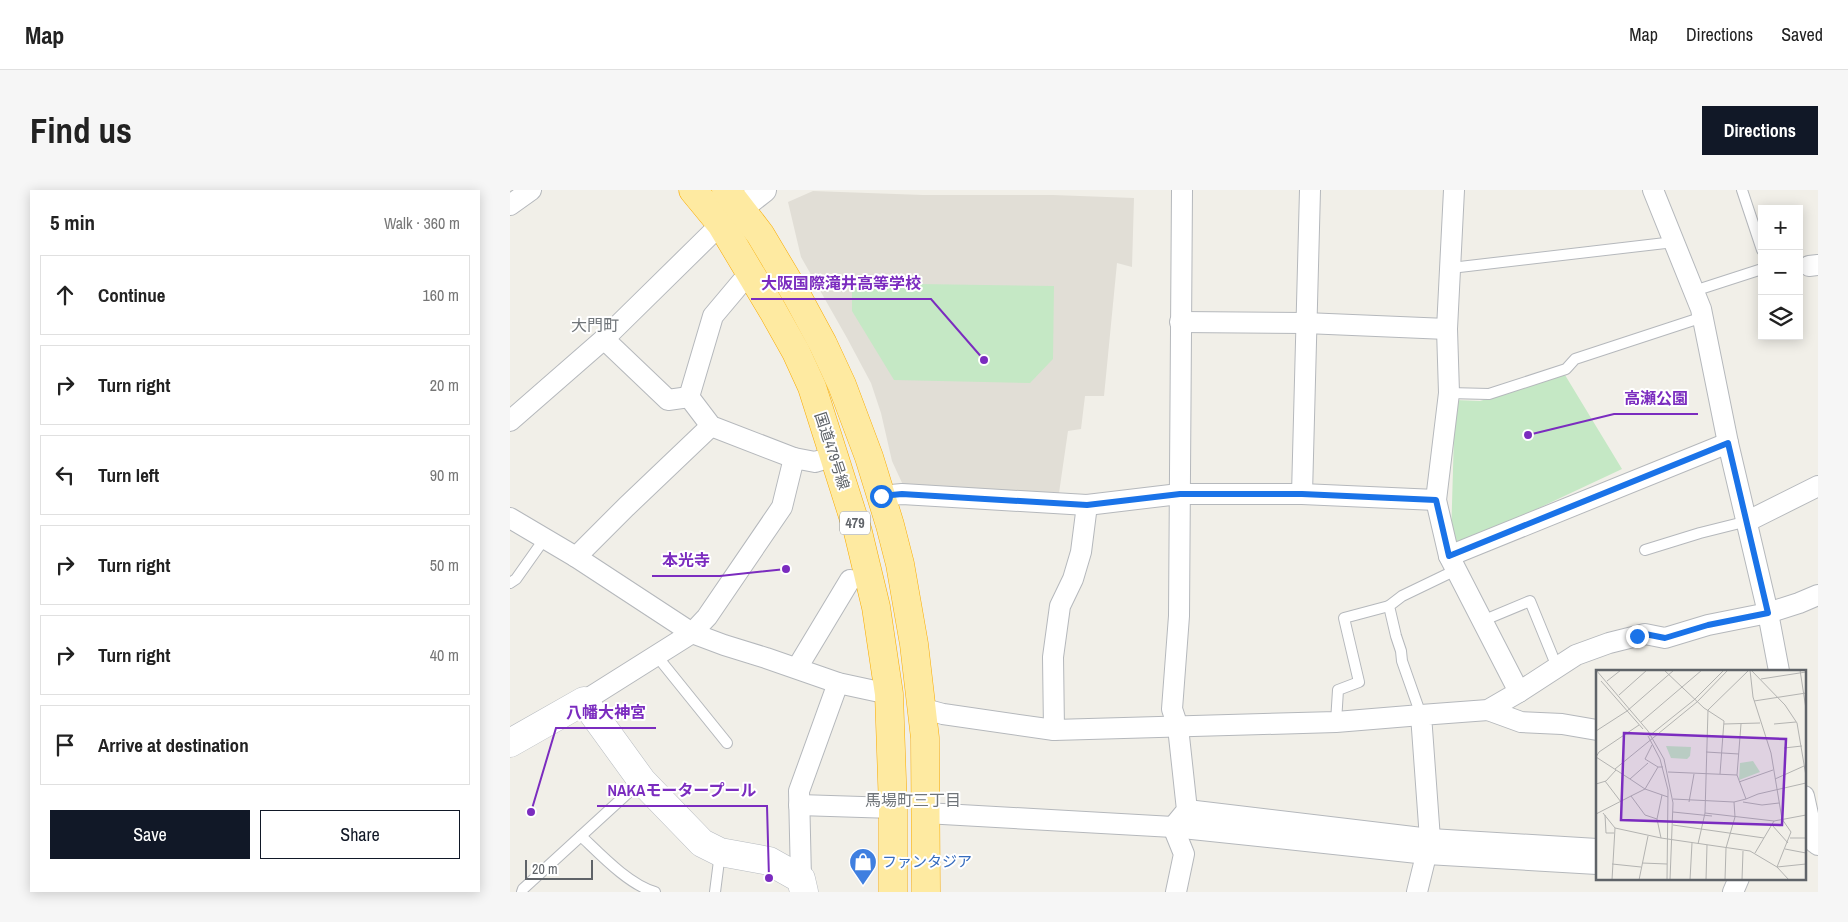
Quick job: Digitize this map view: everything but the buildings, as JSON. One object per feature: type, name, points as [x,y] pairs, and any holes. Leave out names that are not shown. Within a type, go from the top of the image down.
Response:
[{"type":"highway","name":"国道479号線","points":[[720,200],[750,272],[773,311],[812,387],[856,524],[877,614],[888,694],[893,892]]},
{"type":"highway","name":"国道479号線","points":[[720,200],[760,234],[798,296],[823,344],[848,402],[869,457],[890,525],[914,644],[925,738],[926,892]]},
{"type":"main road","points":[[510,743],[584,701],[642,781],[702,843],[720,852],[769,861],[803,886]]},
{"type":"street","points":[[510,205],[531,190]]},
{"type":"street","points":[[510,421],[604,339],[720,200],[764,190]]},
{"type":"street","points":[[1173,827],[1187,810],[1178,727],[1172,709],[1179,616],[1182,190]]},
{"type":"street","points":[[1302,494],[1310,190]]},
{"type":"street","points":[[1454,190],[1447,329],[1449,393],[1436,500],[1452,563],[1520,692]]},
{"type":"street","points":[[1653,190],[1694,291],[1702,317],[1728,443],[1748,521],[1779,670]]},
{"type":"street","points":[[689,397],[713,316],[734,288],[750,272]]},
{"type":"street","points":[[1180,322],[1305,323],[1447,329]]},
{"type":"street","points":[[604,339],[668,400],[689,397]]},
{"type":"street","points":[[689,397],[711,426],[794,458],[815,462],[834,456]]},
{"type":"street","points":[[576,557],[711,426]]},
{"type":"street","points":[[1452,563],[1728,443]]},
{"type":"street","points":[[584,701],[692,633],[706,617],[782,506],[794,458]]},
{"type":"street","points":[[1748,521],[1818,486]]},
{"type":"street","points":[[881,496],[902,494],[1087,505],[1180,494],[1302,494],[1436,500]]},
{"type":"street","points":[[1054,730],[1053,657],[1060,606],[1073,579],[1081,552],[1087,505]]},
{"type":"street","points":[[510,518],[576,557],[692,633],[838,683],[888,694]]},
{"type":"street","points":[[797,668],[850,580]]},
{"type":"street","points":[[1488,710],[1520,692],[1576,654],[1645,634],[1665,638],[1708,625],[1768,613],[1799,603],[1818,594]]},
{"type":"street","points":[[803,886],[798,791],[838,683]]},
{"type":"street","points":[[921,708],[943,714],[1054,730],[1336,722],[1488,710],[1520,722],[1562,724],[1596,730]]},
{"type":"street","points":[[1417,892],[1428,846],[1421,715]]},
{"type":"street","points":[[799,804],[892,808]]},
{"type":"street","points":[[1806,805],[1814,843]]},
{"type":"street","points":[[1187,810],[1428,846],[1596,850]]},
{"type":"street","points":[[925,813],[1173,827],[1428,846],[1596,864]]},
{"type":"street","points":[[1173,827],[1184,854],[1176,892]]},
{"type":"street","points":[[1732,892],[1738,880]]},
{"type":"lane","points":[[1742,190],[1758,238]]},
{"type":"lane","points":[[1451,268],[1674,242]]},
{"type":"lane","points":[[1694,291],[1758,270]]},
{"type":"lane","points":[[1449,393],[1489,394],[1566,369],[1575,358],[1702,317]]},
{"type":"lane","points":[[1645,550],[1700,532],[1748,521]]},
{"type":"lane","points":[[510,583],[516,579],[545,538]]},
{"type":"lane","points":[[1336,722],[1338,690],[1359,682],[1344,618],[1389,606],[1452,563]]},
{"type":"lane","points":[[1482,621],[1530,601],[1557,667]]},
{"type":"lane","points":[[1389,606],[1402,661],[1421,715]]},
{"type":"lane","points":[[656,655],[727,743]]},
{"type":"lane","points":[[522,892],[523,889],[642,781]]},
{"type":"lane","points":[[581,836],[614,867],[648,890],[655,892]]},
{"type":"lane","points":[[715,892],[720,852]]},
{"type":"shaded area","points":[[813,191],[923,195],[1053,195],[1134,198],[1132,267],[1117,263],[1104,396],[1085,396],[1081,429],[1068,431],[1059,493],[903,485],[892,461],[881,413],[871,383],[801,257],[788,202]]},
{"type":"green space","points":[[852,283],[1054,286],[1053,359],[1030,383],[894,380],[852,311]]},
{"type":"green space","points":[[1565,375],[1622,469],[1460,545],[1451,539],[1455,400],[1480,401]]},
{"type":"place","name":"大阪国際滝井高等学校","points":[[984,360]]},
{"type":"place","name":"高瀬公園","points":[[1528,435]]},
{"type":"place","name":"本光寺","points":[[786,569]]},
{"type":"place","name":"八幡大神宮","points":[[531,812]]},
{"type":"place","name":"NAKAモータープール","points":[[769,878]]},
{"type":"place","name":"ファンタジア","points":[[863,886]]},
{"type":"district","name":"大門町","points":[[595,325]]},
{"type":"district","name":"馬場町三丁目","points":[[913,800]]},
{"type":"route","points":[[881,496],[902,494],[1087,505],[1180,494],[1302,494],[1436,500],[1449,556],[1728,443],[1748,521],[1768,613],[1708,625],[1665,638],[1645,634],[1637,636]]}]
